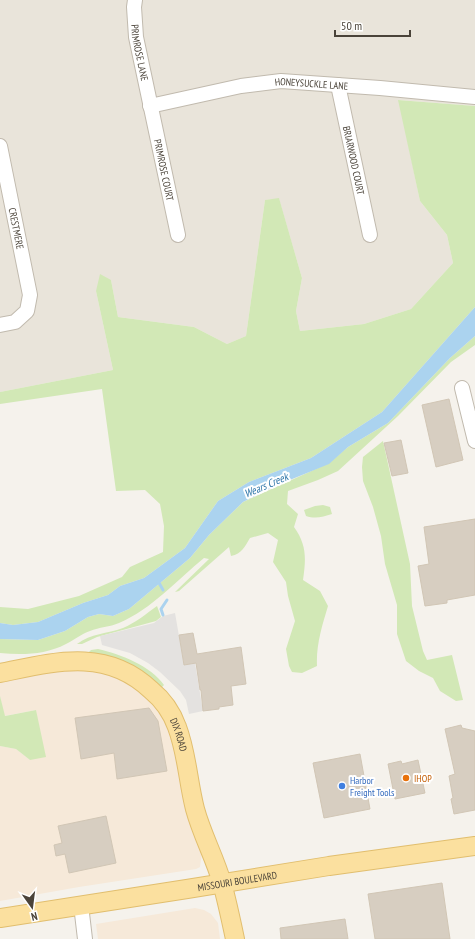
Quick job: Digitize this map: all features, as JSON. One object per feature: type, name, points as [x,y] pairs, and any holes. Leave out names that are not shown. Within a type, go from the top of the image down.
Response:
[{"type":"main road","name":"DIX ROAD","points":[[0,673],[67,661],[94,662],[128,672],[151,689],[162,702],[176,724],[181,739],[199,824],[222,883],[235,939]]},
{"type":"main road","name":"MISSOURI BOULEVARD","points":[[0,918],[329,866],[475,846]]},
{"type":"street","name":"PRIMROSE LANE","points":[[135,0],[136,37],[150,106]]},
{"type":"street","name":"HONEYSUCKLE LANE","points":[[150,106],[241,86],[281,81],[475,98]]},
{"type":"street","name":"BRIARWOOD COURT","points":[[338,85],[370,236]]},
{"type":"street","name":"PRIMROSE COURT","points":[[150,106],[178,235]]},
{"type":"street","name":"CRESTMERE","points":[[0,146],[30,294],[27,311],[15,322],[0,325]]},
{"type":"street","points":[[462,388],[475,441]]},
{"type":"street","points":[[81,905],[85,939]]},
{"type":"shaded area","points":[[0,0],[475,0],[475,106],[399,100],[420,201],[447,235],[453,263],[411,309],[364,324],[300,331],[296,311],[302,278],[279,199],[265,200],[246,336],[227,344],[194,327],[118,317],[111,280],[96,291],[113,370],[0,392]]},
{"type":"shaded area","points":[[175,613],[184,665],[195,663],[203,711],[189,714],[186,700],[180,691],[160,672],[130,653],[102,645],[100,636],[154,623],[163,616]]},
{"type":"shaded area","points":[[67,668],[115,674],[147,694],[168,722],[202,852],[200,867],[196,869],[0,901],[0,746],[16,749],[30,760],[36,710],[4,716],[0,696],[0,680]]},
{"type":"shaded area","points":[[195,908],[204,910],[211,914],[218,923],[220,939],[98,939],[96,924]]},
{"type":"green space","points":[[398,100],[475,106],[475,307],[382,412],[311,458],[249,482],[218,501],[185,548],[144,578],[120,586],[108,595],[83,603],[38,622],[13,625],[0,623],[0,607],[28,609],[79,596],[122,577],[130,567],[163,552],[164,526],[160,504],[145,490],[116,491],[102,389],[0,404],[0,392],[113,370],[96,291],[100,274],[111,280],[118,317],[194,327],[227,344],[246,336],[265,200],[279,198],[302,278],[296,311],[300,331],[364,324],[411,309],[453,263],[447,235],[420,201]]},
{"type":"green space","points":[[475,336],[475,345],[451,362],[398,416],[338,471],[288,491],[287,504],[298,514],[294,527],[303,546],[305,565],[303,580],[320,591],[328,606],[318,643],[317,666],[302,673],[292,672],[289,666],[286,649],[295,621],[286,582],[273,562],[278,540],[268,533],[250,538],[243,549],[235,555],[231,556],[229,547],[179,591],[175,592],[209,559],[204,558],[164,594],[142,610],[119,623],[87,632],[58,648],[25,654],[0,653],[0,639],[38,640],[65,631],[88,617],[99,614],[113,616],[129,609],[190,558],[209,535],[243,502],[329,463],[348,447],[388,423],[450,358]]},
{"type":"green space","points":[[383,441],[410,564],[412,606],[423,651],[427,660],[452,655],[463,700],[456,701],[440,691],[433,678],[419,671],[406,661],[397,634],[397,605],[385,564],[381,536],[373,507],[363,481],[363,457]]},
{"type":"green space","points":[[323,505],[330,507],[332,514],[319,517],[306,516],[304,510]]},
{"type":"green space","points":[[157,606],[161,617],[156,621],[97,637],[82,644],[77,644],[82,640],[99,634],[123,628]]},
{"type":"green space","points":[[98,649],[116,654],[134,662],[151,672],[164,685],[161,688],[89,652],[91,650]]},
{"type":"green space","points":[[0,696],[5,716],[36,710],[46,757],[30,760],[16,749],[0,746]]},
{"type":"water","name":"Wears Creek","points":[[475,307],[475,336],[450,358],[388,423],[348,447],[329,464],[275,486],[243,502],[209,535],[190,558],[129,609],[113,616],[99,614],[88,617],[65,631],[38,640],[0,639],[0,623],[13,625],[38,622],[83,603],[108,595],[120,586],[144,578],[185,548],[218,501],[249,482],[311,458],[382,412]]},
{"type":"building","points":[[449,399],[463,460],[436,467],[422,405]]},
{"type":"building","points":[[401,440],[408,473],[392,476],[384,443]]},
{"type":"building","points":[[475,519],[475,595],[447,600],[447,603],[425,606],[418,566],[429,564],[424,527]]},
{"type":"building","points":[[193,633],[197,654],[241,647],[246,684],[231,686],[233,705],[203,711],[196,663],[184,665],[179,635]]},
{"type":"building","points":[[149,708],[158,721],[167,771],[117,779],[114,753],[81,759],[75,718]]},
{"type":"building","points":[[461,725],[462,728],[475,731],[475,810],[454,814],[449,776],[455,774],[445,729]]},
{"type":"building","points":[[360,754],[370,809],[324,818],[313,763]]},
{"type":"building","name":"IHOP","points":[[418,760],[425,793],[395,799],[388,764],[401,761],[402,764]]},
{"type":"building","points":[[106,816],[116,863],[69,873],[65,854],[56,856],[54,845],[62,843],[58,826]]},
{"type":"building","points":[[442,883],[450,939],[375,939],[368,894]]},
{"type":"building","points":[[345,919],[348,939],[281,939],[280,928]]},
{"type":"waterway","points":[[158,581],[163,590]]},
{"type":"waterway","points":[[163,615],[161,609],[167,600]]},
{"type":"place","name":"IHOP","points":[[406,778]]},
{"type":"place","name":"Harbor Freight Tools","points":[[342,786]]}]
